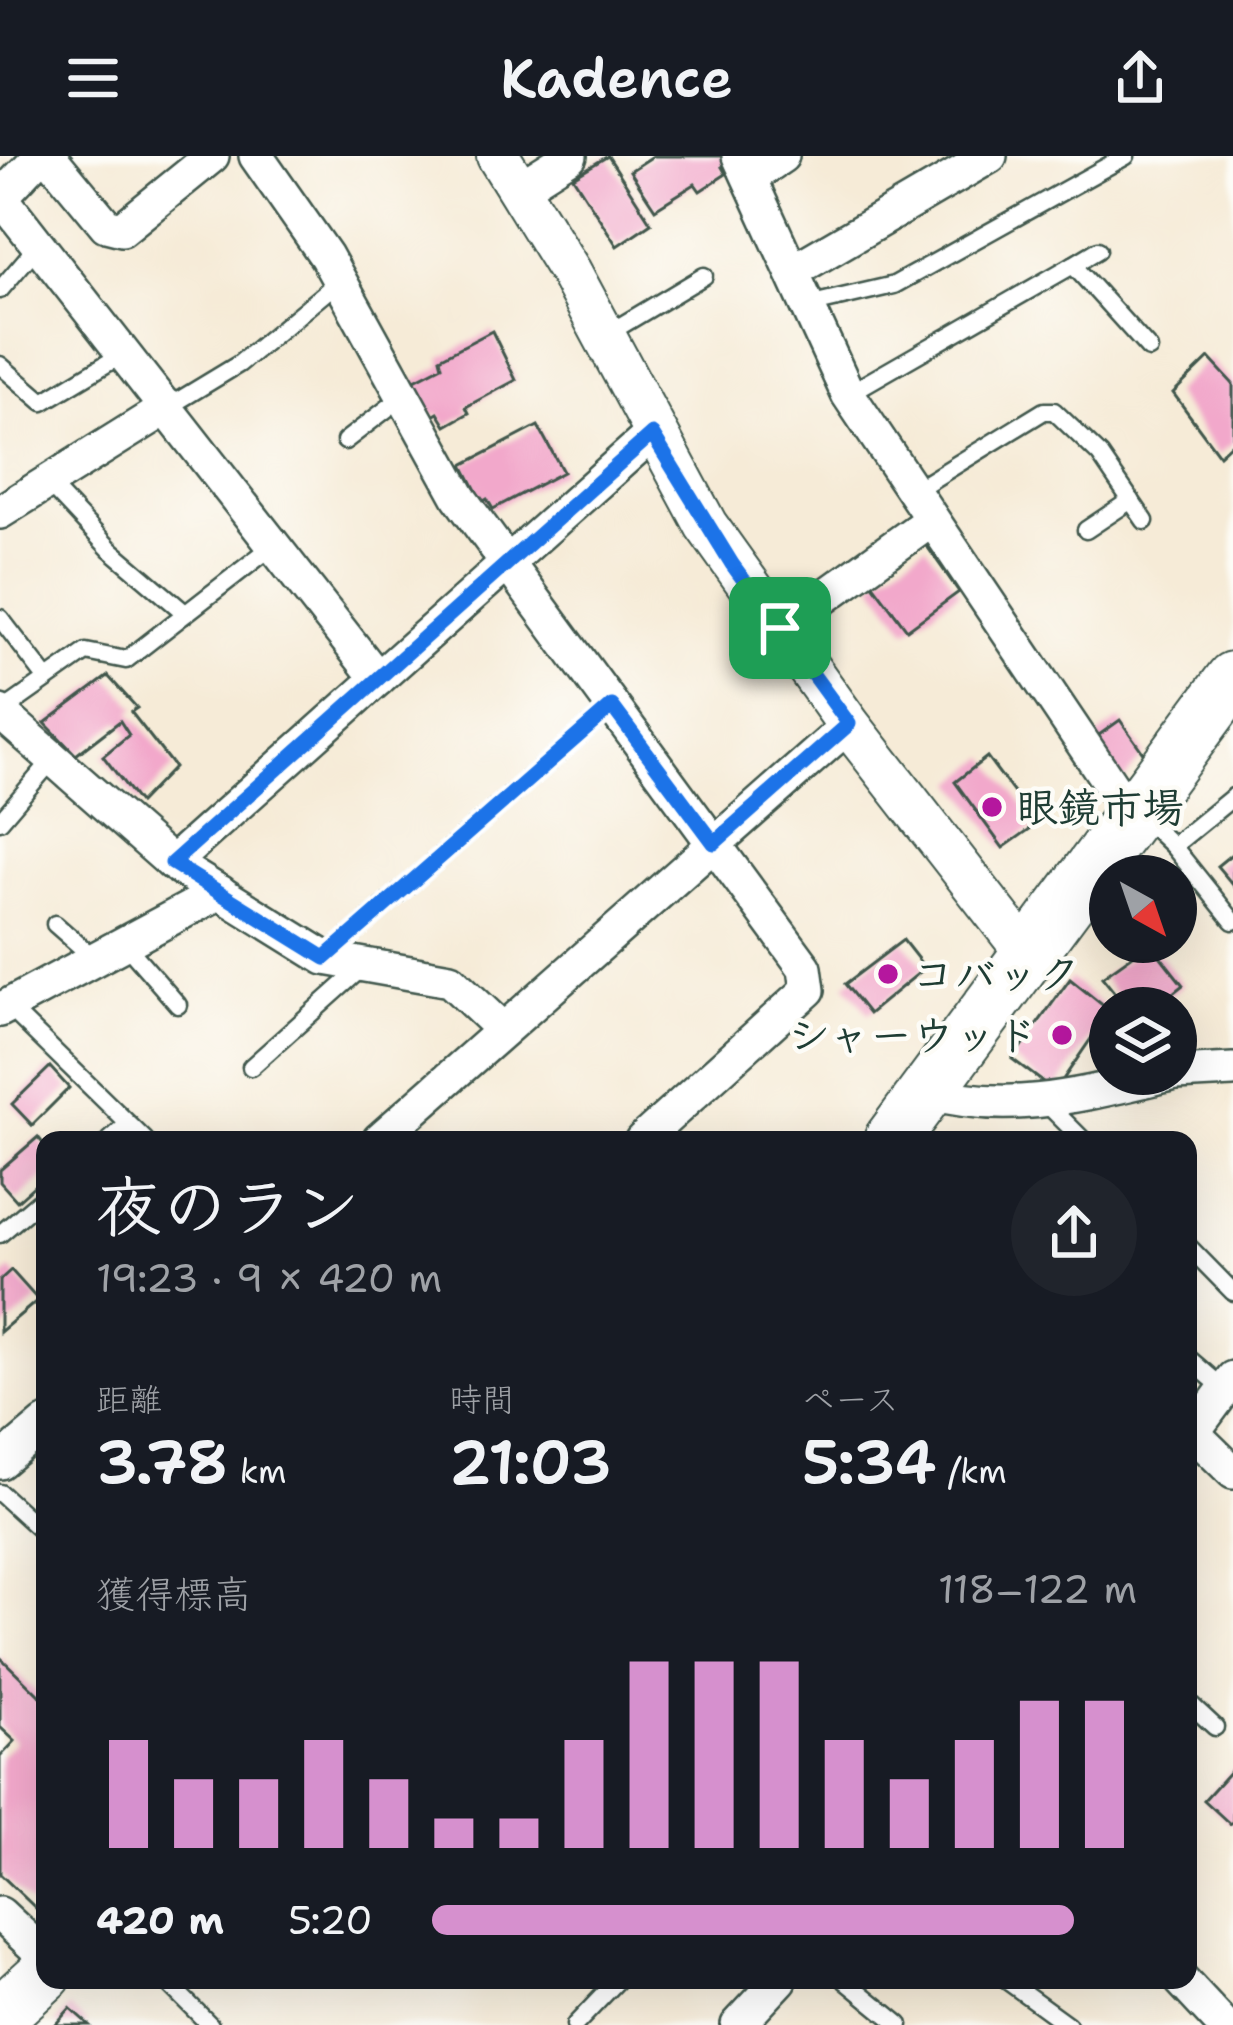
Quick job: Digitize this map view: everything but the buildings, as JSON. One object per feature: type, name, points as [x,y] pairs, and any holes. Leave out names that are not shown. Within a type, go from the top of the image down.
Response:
[{"type":"highway","points":[[898,1131],[1029,956],[1154,828],[1233,679]]},
{"type":"highway","points":[[0,2015],[36,1982]]},
{"type":"street","points":[[212,156],[122,230],[106,225],[44,156],[0,197],[41,242],[378,679]]},
{"type":"street","points":[[256,156],[339,281],[459,497],[805,968],[808,991],[659,1131]]},
{"type":"street","points":[[570,156],[510,171],[652,434],[706,525],[849,724],[1029,956]]},
{"type":"street","points":[[782,156],[745,166],[848,394],[1119,797],[1154,828]]},
{"type":"street","points":[[793,271],[990,156]]},
{"type":"street","points":[[0,512],[168,407]]},
{"type":"street","points":[[172,863],[652,434]]},
{"type":"street","points":[[780,628],[921,507]]},
{"type":"street","points":[[0,712],[172,863],[325,958],[450,980],[503,1030]]},
{"type":"street","points":[[389,1131],[849,724]]},
{"type":"street","points":[[4,1008],[220,892]]},
{"type":"street","points":[[1197,1072],[1233,1070]]},
{"type":"street","points":[[928,1092],[1005,1106],[1089,1093]]},
{"type":"street","points":[[1197,1427],[1228,1383]]},
{"type":"street","points":[[0,1462],[36,1432]]},
{"type":"street","points":[[1197,1441],[1233,1472]]},
{"type":"street","points":[[0,1914],[36,1948]]},
{"type":"street","points":[[738,2025],[767,1989]]},
{"type":"street","points":[[1189,1989],[1223,2025]]},
{"type":"lane","points":[[808,305],[894,285],[1126,156]]},
{"type":"lane","points":[[0,290],[41,242]]},
{"type":"lane","points":[[848,394],[1098,250]]},
{"type":"lane","points":[[1073,266],[1149,350]]},
{"type":"lane","points":[[603,337],[704,276]]},
{"type":"lane","points":[[168,407],[239,364],[339,281]]},
{"type":"lane","points":[[0,365],[44,402],[126,352]]},
{"type":"lane","points":[[345,442],[401,398]]},
{"type":"lane","points":[[921,507],[1044,411],[1054,411],[1100,455],[1145,521]]},
{"type":"lane","points":[[47,482],[110,549],[185,613]]},
{"type":"lane","points":[[1086,530],[1131,500]]},
{"type":"lane","points":[[0,712],[90,651],[126,660],[274,544]]},
{"type":"lane","points":[[0,618],[47,679]]},
{"type":"lane","points":[[325,958],[612,706]]},
{"type":"lane","points":[[0,821],[53,759]]},
{"type":"lane","points":[[1233,796],[1154,828],[1233,921]]},
{"type":"lane","points":[[55,924],[110,951],[178,1005]]},
{"type":"lane","points":[[251,1067],[366,965]]},
{"type":"lane","points":[[4,1008],[135,1131]]},
{"type":"lane","points":[[1046,1102],[1074,1131]]},
{"type":"lane","points":[[120,1131],[128,1124]]},
{"type":"lane","points":[[0,1234],[36,1204]]},
{"type":"lane","points":[[1197,1255],[1233,1292]]},
{"type":"lane","points":[[1197,1364],[1228,1383]]},
{"type":"lane","points":[[0,1493],[36,1526]]},
{"type":"lane","points":[[1197,1710],[1215,1726]]},
{"type":"lane","points":[[174,1989],[210,2025]]},
{"type":"lane","points":[[574,2025],[609,1989]]},
{"type":"lane","points":[[856,1989],[900,2025]]},
{"type":"lane","points":[[1018,1989],[1068,2025]]},
{"type":"place","name":"眼鏡市場","points":[[992,807]]},
{"type":"place","name":"コバック","points":[[888,974]]},
{"type":"place","name":"シャーウッド","points":[[1062,1035]]},
{"type":"route","points":[[652,434],[706,525],[780,628],[849,724],[714,843],[612,706],[325,958],[172,863],[652,434]]}]
